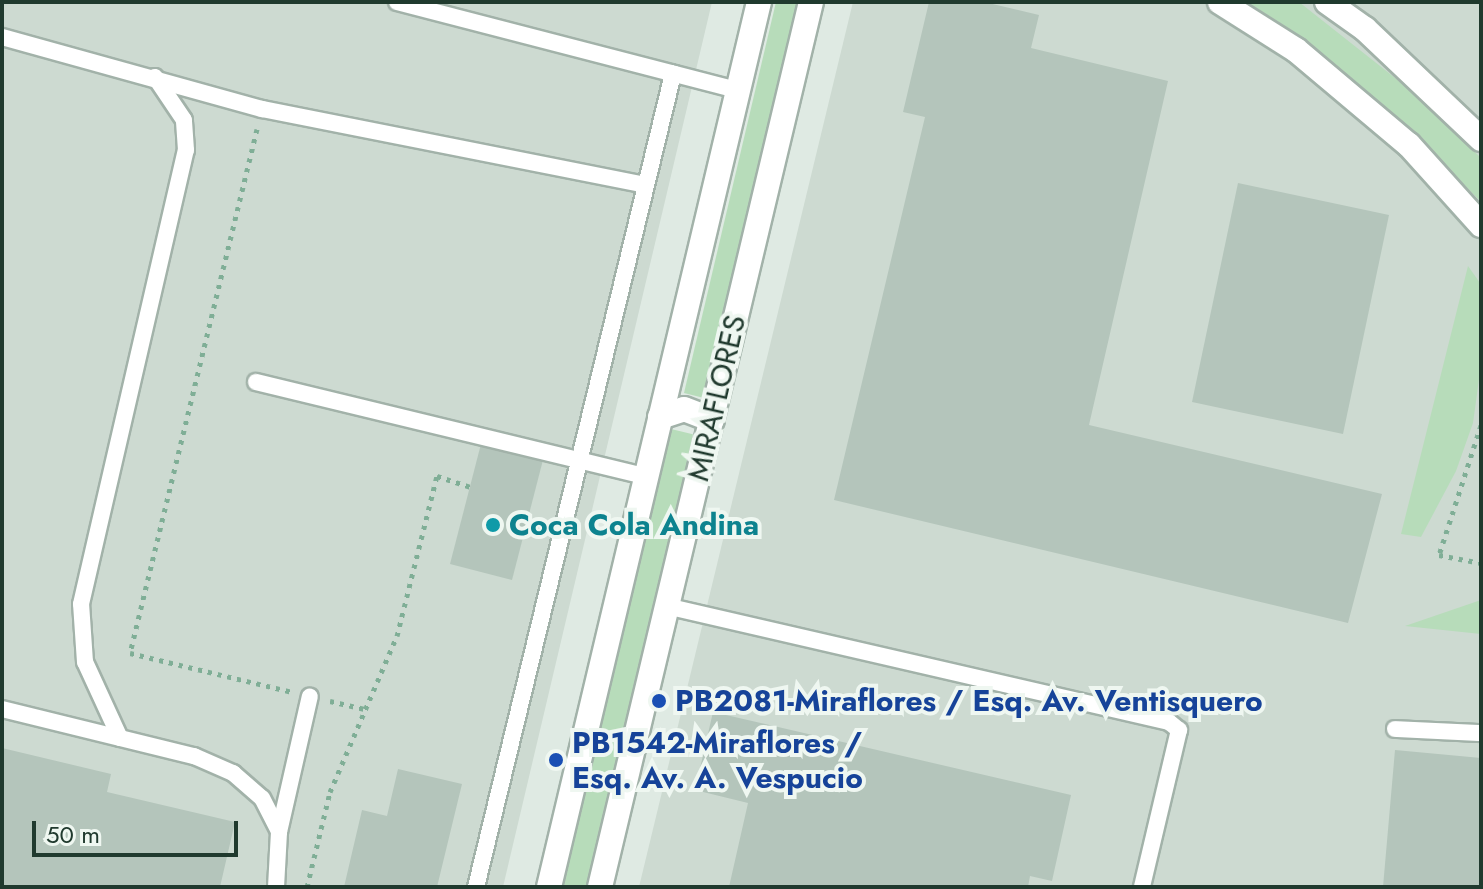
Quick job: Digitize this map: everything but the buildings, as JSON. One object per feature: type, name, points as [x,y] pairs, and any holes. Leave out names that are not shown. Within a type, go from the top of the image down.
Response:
[{"type":"main road","name":"MIRAFLORES","points":[[549,887],[759,2]]},
{"type":"main road","name":"MIRAFLORES","points":[[600,887],[811,2]]},
{"type":"main road","points":[[1220,2],[1296,50],[1409,145],[1481,225]]},
{"type":"main road","points":[[1327,2],[1365,29],[1481,139]]},
{"type":"main road","points":[[660,417],[684,409],[712,420]]},
{"type":"lane","points":[[397,2],[737,90]]},
{"type":"lane","points":[[2,37],[262,109],[646,185]]},
{"type":"lane","points":[[476,887],[673,74]]},
{"type":"lane","points":[[120,738],[85,662],[81,604],[186,150],[184,120],[155,77]]},
{"type":"lane","points":[[256,382],[646,476]]},
{"type":"lane","points":[[666,606],[1169,722],[1179,730],[1142,887]]},
{"type":"lane","points":[[276,887],[279,832],[310,696]]},
{"type":"lane","points":[[2,709],[194,756],[233,773],[262,798],[279,832]]},
{"type":"lane","points":[[1395,729],[1481,733]]},
{"type":"path","points":[[262,109],[130,653],[368,710]]},
{"type":"path","points":[[1481,425],[1439,555],[1481,563]]},
{"type":"path","points":[[307,887],[330,792],[368,710],[397,636],[437,476],[470,487]]},
{"type":"shaded area","points":[[2,2],[712,2],[503,887],[2,887]]},
{"type":"shaded area","points":[[853,2],[1481,2],[1481,887],[639,887]]},
{"type":"green space","points":[[776,2],[802,2],[708,399],[684,393]]},
{"type":"green space","points":[[1238,2],[1299,2],[1418,96],[1481,158],[1481,202],[1402,121],[1295,38]]},
{"type":"green space","points":[[1468,266],[1480,283],[1480,372],[1473,423],[1456,471],[1421,537],[1401,534]]},
{"type":"green space","points":[[671,429],[700,436],[591,887],[561,887]]},
{"type":"green space","points":[[1481,600],[1481,634],[1405,626]]},
{"type":"place","name":"Coca Cola Andina","points":[[493,525]]},
{"type":"place","name":"PB2081-Miraflores / Esq. Av. Ventisquero","points":[[659,701]]},
{"type":"place","name":"PB1542-Miraflores / Esq. Av. A. Vespucio","points":[[556,760]]}]
